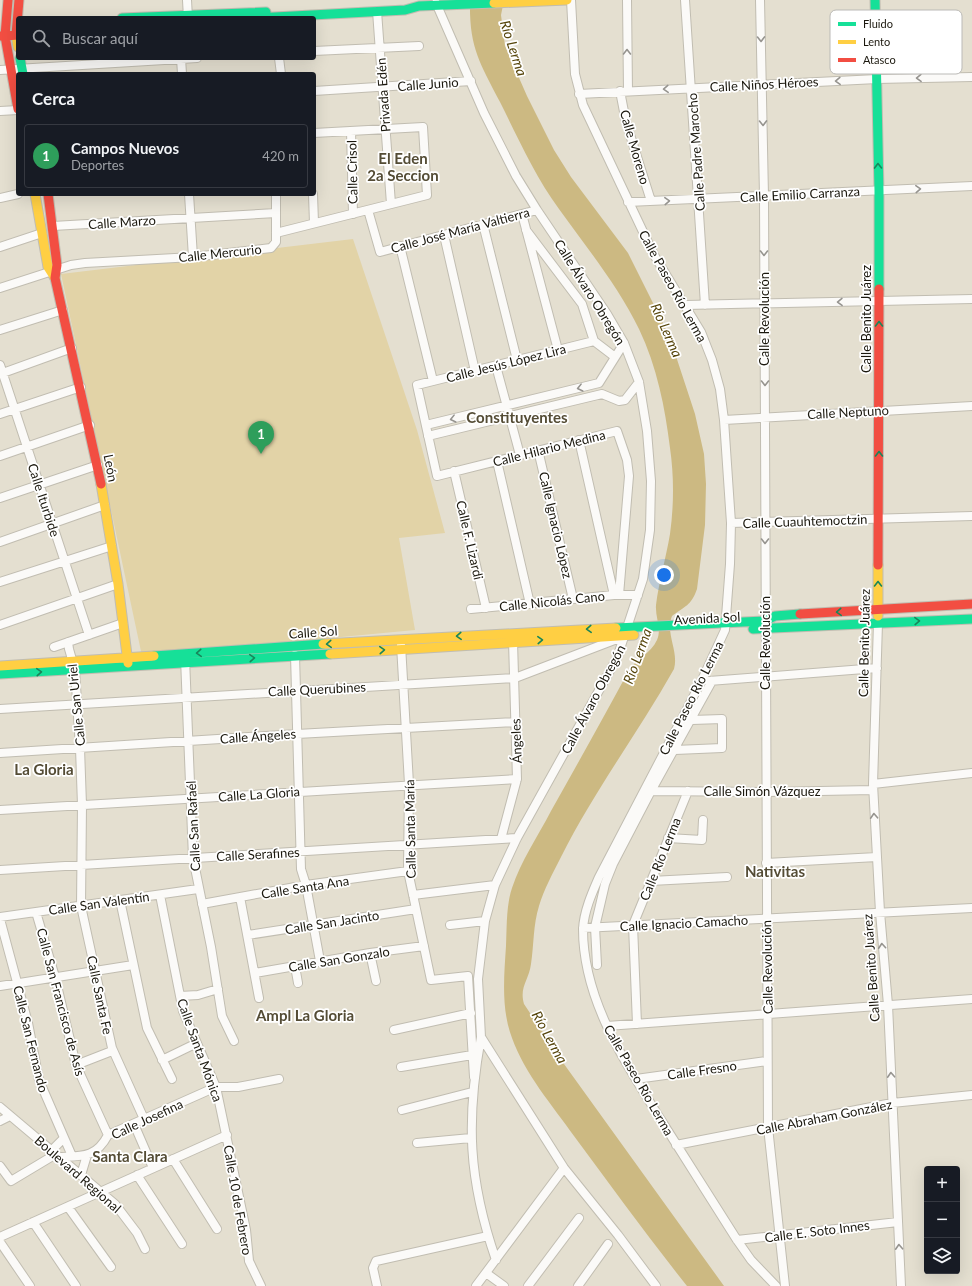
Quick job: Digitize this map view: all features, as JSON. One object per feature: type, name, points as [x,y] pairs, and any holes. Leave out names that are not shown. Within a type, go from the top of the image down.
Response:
[{"type":"street","points":[[8,0],[2,36],[11,70],[16,98]]},
{"type":"street","points":[[17,16],[18,0]]},
{"type":"street","points":[[184,16],[187,0]]},
{"type":"street","points":[[292,16],[405,10],[438,3],[567,0]]},
{"type":"street","name":"Calle Paseo Río Lerma","points":[[571,0],[575,74],[579,94],[654,255],[686,305],[701,332],[712,360],[720,389],[724,420],[731,523],[730,564],[725,627],[701,682],[599,877],[588,902],[583,928],[587,970],[607,1026],[636,1079],[737,1240],[751,1260],[776,1286]]},
{"type":"street","name":"Calle Moreno","points":[[627,0],[624,91],[626,122],[651,201]]},
{"type":"street","name":"Calle Padre Marocho","points":[[684,0],[692,88],[706,304]]},
{"type":"street","name":"Calle Revolución","points":[[760,0],[764,196],[768,1127],[785,1286]]},
{"type":"street","name":"Calle Benito Juárez","points":[[875,0],[875,10]]},
{"type":"street","name":"Calle Álvaro Obregón","points":[[438,3],[499,145],[537,210],[607,314],[624,343],[638,382],[648,431],[651,481],[650,530],[643,579],[638,595],[631,631],[516,838],[495,885],[485,921],[478,979],[482,1037]]},
{"type":"street","points":[[202,16],[293,11],[376,4],[419,6]]},
{"type":"street","name":"Privada Edén","points":[[377,11],[391,204]]},
{"type":"street","points":[[3,23],[16,22]]},
{"type":"street","points":[[2,36],[16,35]]},
{"type":"street","points":[[316,51],[419,46]]},
{"type":"street","points":[[20,60],[23,72]]},
{"type":"street","points":[[0,70],[23,72],[158,60]]},
{"type":"street","points":[[181,60],[182,72]]},
{"type":"street","points":[[279,60],[281,72]]},
{"type":"street","name":"Calle Benito Juárez","points":[[877,74],[879,191],[878,668],[873,787],[880,912],[888,1005],[901,1286]]},
{"type":"street","name":"Calle Niños Héroes","points":[[579,94],[877,79],[972,77]]},
{"type":"street","name":"Calle Junio","points":[[316,91],[471,81]]},
{"type":"street","points":[[0,111],[16,109]]},
{"type":"street","name":"Calle Mercurio","points":[[0,288],[85,263],[193,257],[270,248],[276,242],[276,233],[426,195],[423,127],[385,129]]},
{"type":"street","points":[[316,133],[385,129]]},
{"type":"street","name":"Calle Crisol","points":[[351,131],[353,214]]},
{"type":"street","name":"Calle Emilio Carranza","points":[[628,202],[972,186]]},
{"type":"street","points":[[0,198],[16,194]]},
{"type":"street","points":[[35,196],[42,233],[54,273]]},
{"type":"street","points":[[48,196],[53,226],[54,273]]},
{"type":"street","points":[[189,196],[193,257]]},
{"type":"street","points":[[276,196],[276,233]]},
{"type":"street","points":[[314,196],[314,224]]},
{"type":"street","name":"Calle José María Valtierra","points":[[368,210],[380,252],[537,210]]},
{"type":"street","name":"Calle Marzo","points":[[53,226],[276,213]]},
{"type":"street","points":[[522,214],[558,350]]},
{"type":"street","points":[[484,224],[517,360]]},
{"type":"street","points":[[526,230],[582,304],[594,341],[615,357]]},
{"type":"street","points":[[0,247],[42,233]]},
{"type":"street","points":[[444,235],[475,371]]},
{"type":"street","points":[[400,246],[433,381]]},
{"type":"street","name":"León","points":[[54,273],[98,465],[118,584],[128,662]]},
{"type":"street","points":[[686,305],[972,298]]},
{"type":"street","points":[[0,330],[62,310]]},
{"type":"street","name":"Calle Jesús López Lira","points":[[426,425],[417,385],[594,341]]},
{"type":"street","points":[[624,343],[599,383],[426,425],[428,436],[602,394],[619,401],[625,400],[638,382]]},
{"type":"street","points":[[1,371],[72,348]]},
{"type":"street","points":[[496,366],[520,455]]},
{"type":"street","name":"Calle Iturbide","points":[[1,371],[15,409],[89,635]]},
{"type":"street","points":[[599,383],[602,394]]},
{"type":"street","points":[[0,414],[81,387]]},
{"type":"street","name":"Calle Neptuno","points":[[724,420],[765,416],[972,406]]},
{"type":"street","points":[[0,456],[90,425]]},
{"type":"street","name":"Calle Hilario Medina","points":[[428,436],[436,476],[617,431],[625,453],[629,476],[617,595]]},
{"type":"street","points":[[579,440],[617,595]]},
{"type":"street","name":"Calle Ignacio López","points":[[538,450],[574,600]]},
{"type":"street","points":[[497,461],[530,604]]},
{"type":"street","points":[[0,498],[98,465]]},
{"type":"street","name":"Calle F. Lizardi","points":[[454,471],[486,608]]},
{"type":"street","points":[[0,542],[105,505]]},
{"type":"street","name":"Calle Cuauhtemoctzin","points":[[731,523],[972,516]]},
{"type":"street","points":[[0,582],[112,546]]},
{"type":"street","points":[[0,625],[118,584]]},
{"type":"street","name":"Calle Nicolás Cano","points":[[471,609],[617,595],[638,595]]},
{"type":"street","points":[[765,625],[775,616],[972,604]]},
{"type":"street","points":[[765,625],[972,620]]},
{"type":"street","points":[[54,647],[122,622]]},
{"type":"street","name":"Avenida Sol","points":[[631,631],[765,625]]},
{"type":"street","name":"Calle Sol","points":[[185,658],[295,655],[401,644],[513,641],[631,631]]},
{"type":"street","name":"Calle Sol","points":[[0,666],[74,665],[631,631]]},
{"type":"street","name":"Calle Querubines","points":[[0,709],[515,678],[631,631]]},
{"type":"street","name":"Ángeles","points":[[501,839],[517,779],[513,641]]},
{"type":"street","name":"Calle San Uriel","points":[[68,642],[74,665],[78,704],[82,805],[82,865]]},
{"type":"street","name":"Calle Santa María","points":[[401,644],[409,784],[408,871],[431,980],[468,976],[470,1013]]},
{"type":"street","points":[[295,655],[302,852],[301,869],[306,885],[320,962]]},
{"type":"street","name":"Calle San Rafaél","points":[[185,658],[193,858],[222,1016],[229,1034],[234,1041]]},
{"type":"street","name":"Calle Sol","points":[[0,674],[74,665]]},
{"type":"street","points":[[597,965],[595,927],[599,905],[607,877],[651,791],[692,720],[710,681],[878,668]]},
{"type":"street","points":[[675,750],[722,748],[722,719],[692,720]]},
{"type":"street","name":"Calle Ángeles","points":[[0,753],[516,722]]},
{"type":"street","name":"Calle Simón Vázquez","points":[[651,791],[767,792],[873,787],[972,773]]},
{"type":"street","name":"Calle La Gloria","points":[[0,810],[409,784],[517,779]]},
{"type":"street","name":"Calle Río Lerma","points":[[637,1024],[633,925],[688,791]]},
{"type":"street","points":[[668,838],[702,840],[703,820]]},
{"type":"street","name":"Calle Serafines","points":[[0,870],[408,846],[516,838]]},
{"type":"street","points":[[766,863],[877,857]]},
{"type":"street","name":"Calle Santa Fe","points":[[82,865],[81,906],[112,1051],[144,1120]]},
{"type":"street","name":"Calle Santa Ana","points":[[202,904],[306,885],[408,871]]},
{"type":"street","points":[[651,881],[727,877]]},
{"type":"street","points":[[413,895],[495,885]]},
{"type":"street","name":"Calle San Valentín","points":[[0,918],[198,889]]},
{"type":"street","name":"Calle Santa Mónica","points":[[160,895],[183,1011],[216,1087],[227,1135]]},
{"type":"street","points":[[240,897],[259,998]]},
{"type":"street","points":[[120,900],[147,1028],[172,1079]]},
{"type":"street","name":"Calle Ignacio Camacho","points":[[583,928],[972,908]]},
{"type":"street","name":"Calle San Jacinto","points":[[248,935],[416,909]]},
{"type":"street","name":"Calle San Francisco de Asís","points":[[36,912],[56,977],[76,1065],[108,1135]]},
{"type":"street","name":"Calle San Fernando","points":[[0,918],[28,1023],[39,1080],[72,1156]]},
{"type":"street","points":[[450,925],[485,921]]},
{"type":"street","name":"Calle San Gonzalo","points":[[255,973],[370,953],[424,946]]},
{"type":"street","points":[[370,953],[376,981]]},
{"type":"street","points":[[0,986],[133,965]]},
{"type":"street","points":[[295,966],[298,983]]},
{"type":"street","points":[[180,996],[198,995],[218,989]]},
{"type":"street","points":[[607,1026],[972,1000]]},
{"type":"street","points":[[394,1030],[470,1013],[474,1077]]},
{"type":"street","points":[[482,1037],[472,1092],[471,1138],[476,1188],[488,1236],[496,1260]]},
{"type":"street","points":[[482,1037],[564,1168],[656,1286]]},
{"type":"street","points":[[162,1060],[198,1043]]},
{"type":"street","points":[[76,1065],[112,1051]]},
{"type":"street","points":[[401,1067],[472,1055]]},
{"type":"street","name":"Calle Fresno","points":[[636,1079],[767,1061]]},
{"type":"street","points":[[216,1087],[252,1086],[280,1080]]},
{"type":"street","name":"Calle Josefina","points":[[87,1155],[100,1148],[108,1135],[216,1087]]},
{"type":"street","points":[[402,1110],[472,1092]]},
{"type":"street","name":"Calle Abraham González","points":[[676,1145],[892,1103],[972,1095]]},
{"type":"street","name":"Boulevard Regional","points":[[0,1107],[101,1192],[127,1218],[145,1249]]},
{"type":"street","points":[[0,1121],[10,1116]]},
{"type":"street","points":[[134,1124],[153,1168]]},
{"type":"street","points":[[0,1237],[227,1135]]},
{"type":"street","name":"Calle 10 de Febrero","points":[[227,1135],[247,1236],[249,1261],[261,1286]]},
{"type":"street","points":[[0,1166],[11,1181],[56,1154],[64,1138]]},
{"type":"street","points":[[418,1142],[471,1138]]},
{"type":"street","points":[[56,1154],[72,1156],[87,1155],[81,1175]]},
{"type":"street","points":[[173,1159],[217,1229]]},
{"type":"street","points":[[476,1286],[564,1168]]},
{"type":"street","points":[[137,1175],[182,1244]]},
{"type":"street","points":[[68,1207],[112,1267]]},
{"type":"street","points":[[528,1286],[579,1218]]},
{"type":"street","points":[[33,1222],[76,1286]]},
{"type":"street","name":"Calle E. Soto Innes","points":[[737,1240],[898,1222]]},
{"type":"street","points":[[377,1286],[373,1264],[376,1261],[488,1236]]},
{"type":"street","points":[[0,1242],[30,1286]]},
{"type":"street","points":[[578,1286],[608,1244]]},
{"type":"street","points":[[486,1273],[504,1286]]},
{"type":"shaded area","points":[[470,0],[504,0],[501,15],[505,46],[527,96],[554,150],[571,177],[628,253],[669,335],[695,414],[704,454],[706,484],[705,525],[697,589],[690,602],[672,616],[670,629],[675,656],[674,669],[602,785],[574,833],[546,887],[537,913],[531,964],[523,988],[523,998],[524,1004],[564,1064],[724,1286],[687,1286],[540,1089],[517,1051],[506,1016],[504,981],[507,917],[512,888],[530,849],[628,672],[635,663],[651,649],[657,640],[659,627],[656,614],[656,605],[670,534],[673,480],[663,402],[651,358],[645,343],[622,298],[550,196],[520,143],[486,75],[477,53],[471,30]]},
{"type":"shaded area","points":[[353,239],[417,430],[445,533],[399,538],[415,630],[142,656],[61,274]]},
{"type":"traffic: fast","points":[[875,0],[875,10]]},
{"type":"traffic: fast","points":[[293,16],[405,10],[419,6],[494,3]]},
{"type":"traffic: fast","points":[[170,16],[266,12]]},
{"type":"traffic: fast","points":[[20,60],[23,72]]},
{"type":"traffic: fast","points":[[877,74],[879,289]]},
{"type":"traffic: fast","points":[[616,628],[765,621],[775,616],[800,614]]},
{"type":"traffic: fast","points":[[753,629],[972,619]]},
{"type":"traffic: fast","points":[[154,656],[323,644]]},
{"type":"traffic: fast","points":[[0,674],[330,654]]},
{"type":"traffic: slow","points":[[494,3],[567,0]]},
{"type":"traffic: slow","points":[[35,196],[48,267],[55,278]]},
{"type":"traffic: slow","points":[[101,484],[118,584],[128,663]]},
{"type":"traffic: slow","points":[[878,565],[878,616]]},
{"type":"traffic: slow","points":[[323,644],[616,628]]},
{"type":"traffic: slow","points":[[330,654],[634,635]]},
{"type":"traffic: slow","points":[[0,666],[154,656]]},
{"type":"traffic: jam","points":[[8,0],[5,36],[16,35]]},
{"type":"traffic: jam","points":[[18,16],[19,0]]},
{"type":"traffic: jam","points":[[0,36],[5,36],[16,98]]},
{"type":"traffic: jam","points":[[48,196],[57,265],[55,278],[101,484]]},
{"type":"traffic: jam","points":[[878,565],[879,289]]},
{"type":"traffic: jam","points":[[800,614],[972,604]]},
{"type":"place","name":"Campos Nuevos","points":[[261,454]]},
{"type":"district","name":"El Eden 2a Seccion","points":[[403,166]]},
{"type":"district","name":"Constituyentes","points":[[517,417]]},
{"type":"district","name":"La Gloria","points":[[44,769]]},
{"type":"district","name":"Nativitas","points":[[775,871]]},
{"type":"district","name":"Ampl La Gloria","points":[[305,1015]]},
{"type":"district","name":"Santa Clara","points":[[130,1156]]},
{"type":"water label","name":"Río Lerma","points":[[514,48]]},
{"type":"water label","name":"Río Lerma","points":[[667,330]]},
{"type":"water label","name":"Río Lerma","points":[[637,656]]},
{"type":"water label","name":"Río Lerma","points":[[550,1037]]}]
